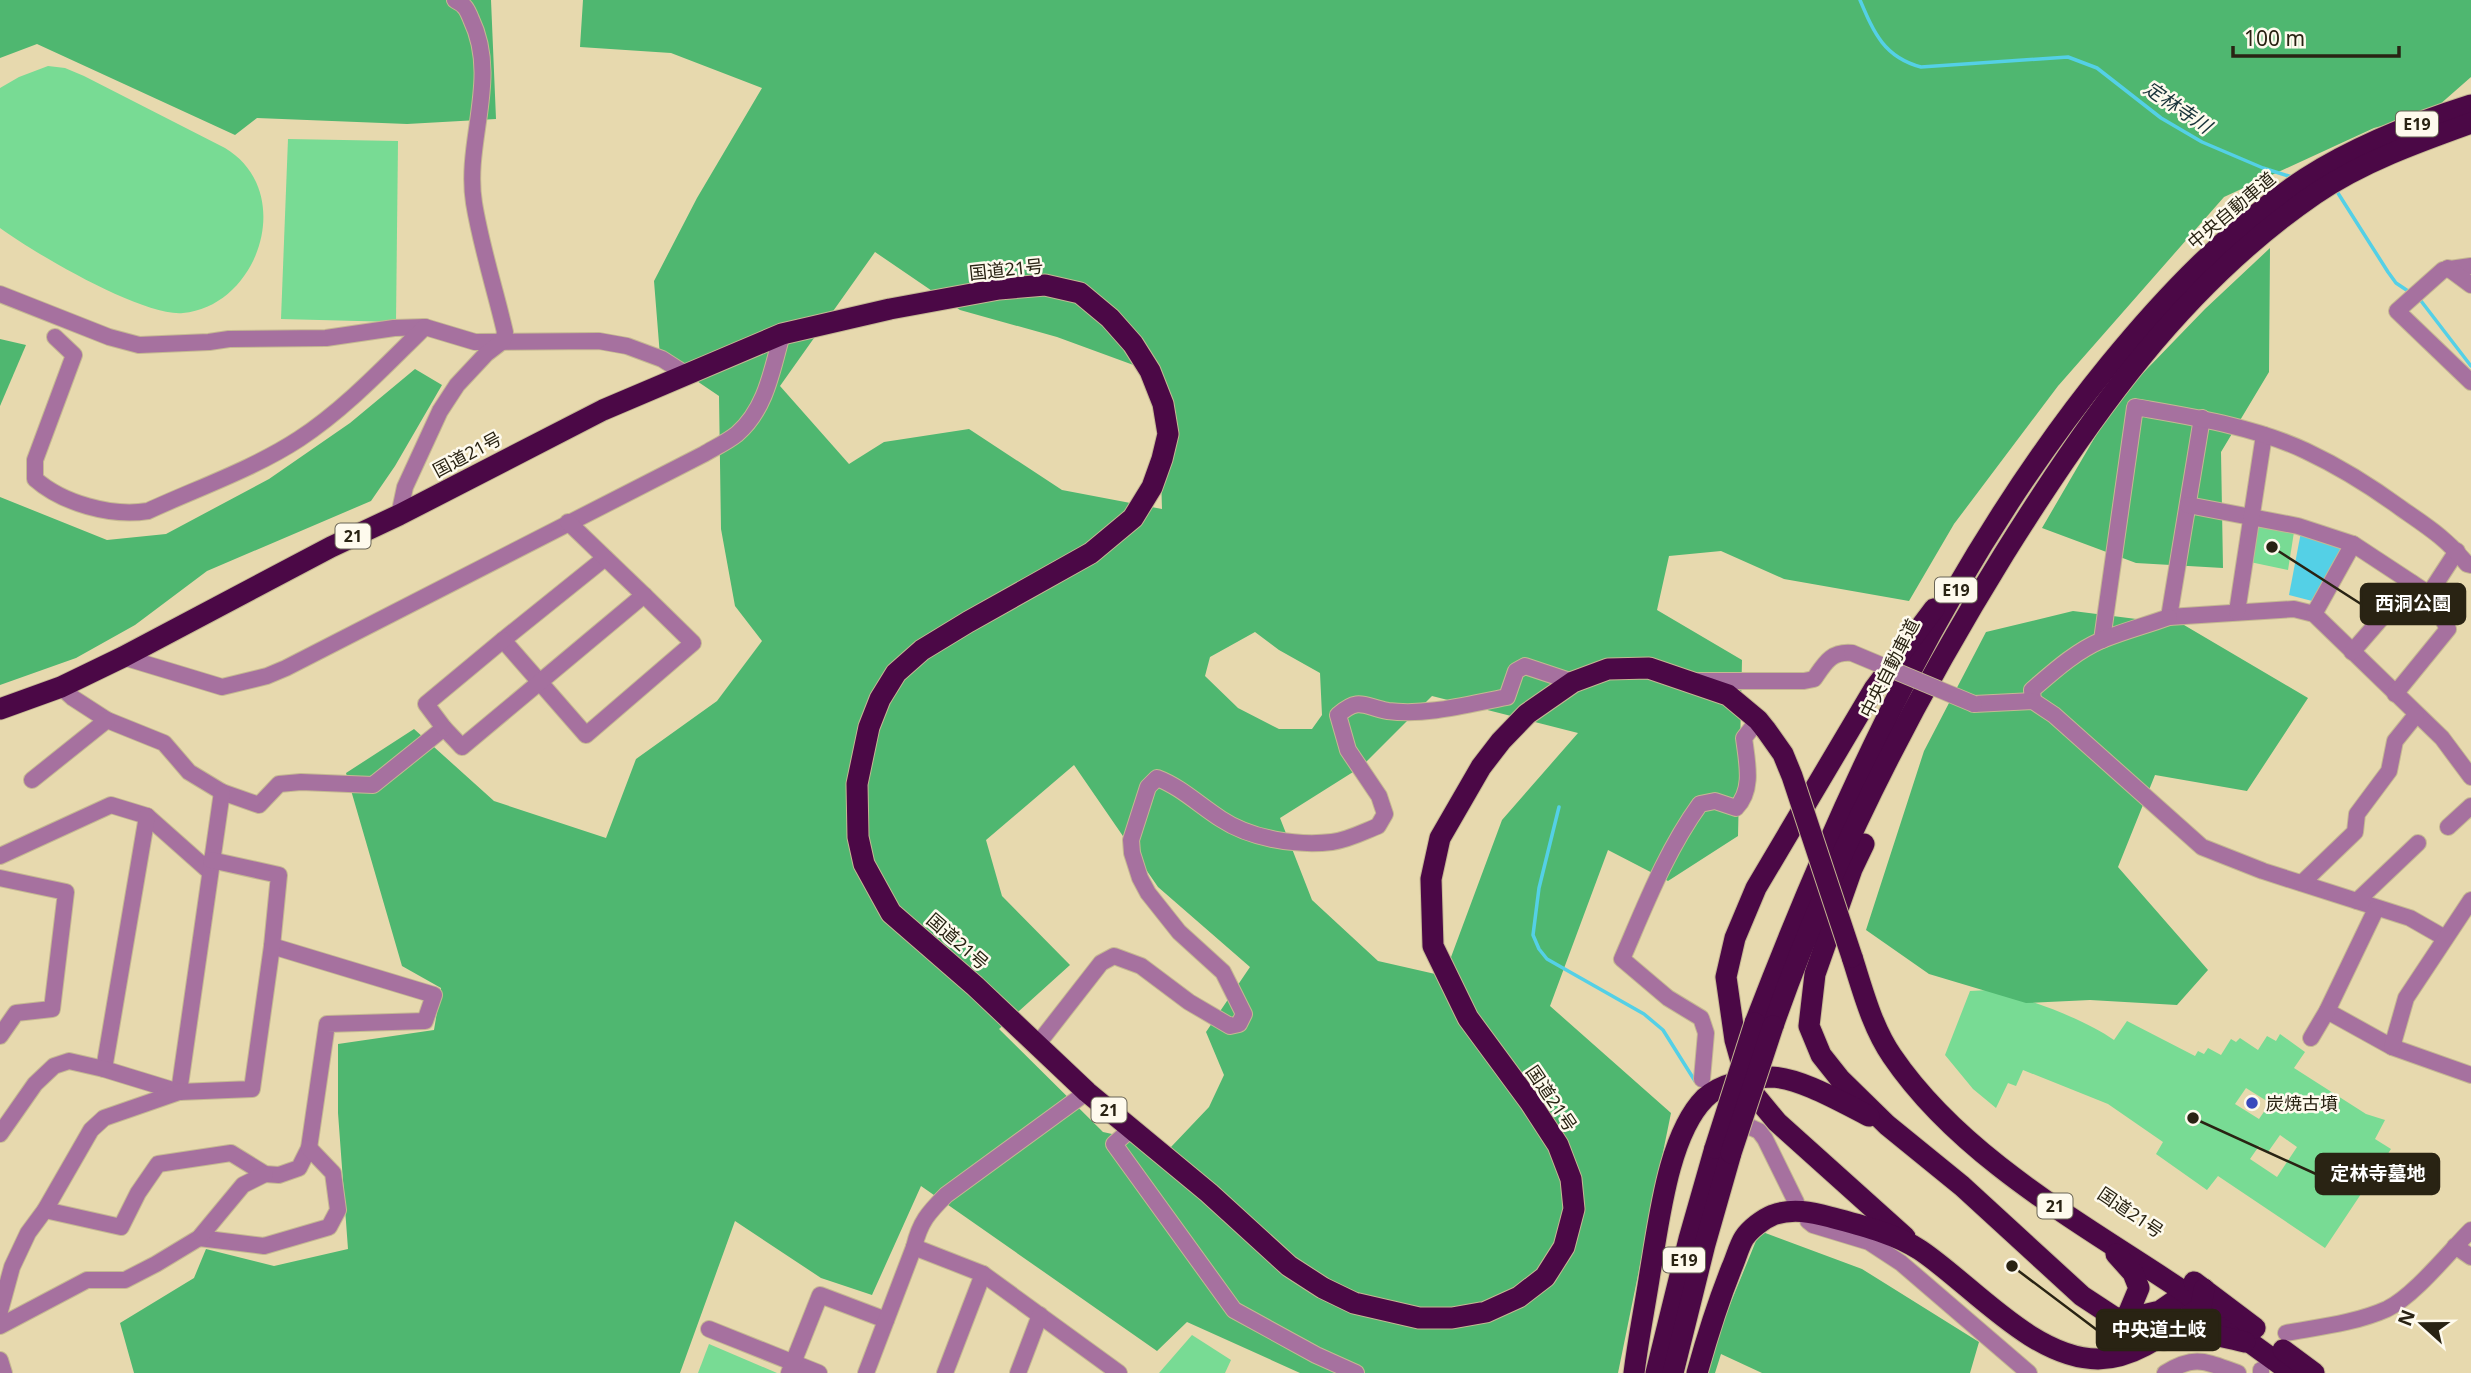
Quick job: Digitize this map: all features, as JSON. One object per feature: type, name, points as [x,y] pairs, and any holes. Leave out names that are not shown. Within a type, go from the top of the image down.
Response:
[{"type":"highway","name":"中央自動車道","points":[[2368,154],[2418,123],[2471,105]]},
{"type":"highway","name":"中央自動車道","points":[[1764,1025],[1915,705],[1965,617],[2026,519],[2102,406],[2142,354],[2228,262],[2258,225],[2307,177],[2368,154],[2471,123]]},
{"type":"highway","name":"中央自動車道","points":[[1656,1373],[1689,1239],[1723,1150],[1764,1025],[1787,940],[1844,809],[1924,647],[1967,569],[2046,448],[2101,375],[2181,283],[2258,225]]},
{"type":"highway","name":"国道21号","points":[[0,709],[61,687],[123,657],[331,547],[603,410],[782,334],[890,309],[999,289],[1045,285],[1080,293],[1110,318],[1133,344],[1150,371],[1163,404],[1168,434],[1152,487],[1133,518],[1091,553],[922,650],[896,673],[869,727],[857,784],[858,837],[864,864],[891,913],[1087,1092],[1209,1194],[1289,1266],[1323,1288],[1354,1303],[1419,1318],[1452,1318],[1486,1312],[1519,1297],[1545,1277],[1564,1247],[1574,1209],[1571,1179],[1558,1145],[1468,1018],[1450,984],[1433,947],[1431,879],[1440,838],[1481,767],[1527,714],[1573,682],[1608,670],[1649,668],[1728,695],[1762,725],[1783,754],[1871,1016],[1892,1055],[1930,1104],[1994,1161],[2050,1202],[2314,1373]]},
{"type":"highway","points":[[2026,519],[1925,714],[1852,869],[1815,974],[1809,1026],[1821,1055],[1840,1079],[1887,1125],[1962,1186],[2082,1296],[2114,1317],[2126,1319],[2160,1311],[2197,1296]]},
{"type":"highway","points":[[1967,569],[1909,640],[1874,689],[1756,888],[1735,938],[1726,977],[1734,1040],[1746,1079],[1777,1122],[1920,1250],[2033,1337],[2058,1350],[2100,1359],[2120,1356],[2184,1332],[2254,1343]]},
{"type":"highway","points":[[1634,1373],[1659,1224],[1676,1151],[1684,1127],[1708,1095],[1743,1081],[1773,1077],[1811,1087],[1887,1125]]},
{"type":"highway","name":"国道21号","points":[[1920,1090],[2197,1296],[2292,1373]]},
{"type":"highway","name":"中央自動車道","points":[[1673,1373],[1723,1150]]},
{"type":"highway","points":[[1697,1373],[1712,1318],[1745,1237],[1774,1214],[1790,1211],[1814,1213],[1884,1233],[1920,1250]]},
{"type":"highway","points":[[2091,1229],[2133,1273],[2138,1288],[2126,1319]]},
{"type":"highway","points":[[2146,1346],[2197,1296]]},
{"type":"street","points":[[399,515],[405,487],[440,411],[457,385],[486,354],[503,341],[505,332],[474,203],[472,178],[484,62],[465,4],[455,0]]},
{"type":"street","points":[[2471,266],[2448,268],[2436,274],[2397,311],[2471,382]]},
{"type":"street","points":[[2448,268],[2471,285]]},
{"type":"street","points":[[0,294],[109,337],[139,345],[229,339],[326,338],[394,328],[425,327],[475,342],[599,341],[627,346],[662,359],[687,375]]},
{"type":"street","points":[[55,337],[74,355],[35,460],[35,479],[49,491],[105,511],[132,514],[148,511],[249,466],[302,437],[339,408],[425,327]]},
{"type":"street","points":[[123,657],[222,687],[267,676],[704,454],[736,434],[754,416],[763,399],[782,334]]},
{"type":"street","points":[[2102,640],[2135,407],[2202,418],[2264,435],[2305,450],[2367,484],[2449,542],[2467,564],[2471,565]]},
{"type":"street","points":[[2169,618],[2202,418]]},
{"type":"street","points":[[2237,612],[2264,435]]},
{"type":"street","points":[[2188,505],[2298,526],[2353,544],[2429,594],[2448,629],[2395,695]]},
{"type":"street","points":[[503,640],[586,736],[693,643],[568,522]]},
{"type":"street","points":[[2314,614],[2353,544]]},
{"type":"street","points":[[2429,594],[2457,551]]},
{"type":"street","points":[[605,558],[426,704],[462,747],[644,595]]},
{"type":"street","points":[[2352,652],[2412,583]]},
{"type":"street","points":[[2033,701],[2032,690],[2064,663],[2102,640],[2169,618],[2294,609],[2314,614],[2442,738],[2471,777]]},
{"type":"street","points":[[1690,681],[1804,681],[1814,679],[1831,655],[1841,652],[1852,653],[1974,704],[2033,701],[2054,715],[2202,847],[2263,871],[2410,918],[2445,938]]},
{"type":"street","points":[[1037,1045],[1101,963],[1114,956],[1141,966],[1189,1002],[1230,1026],[1239,1024],[1244,1014],[1223,972],[1179,932],[1139,878],[1131,840],[1148,787],[1157,778],[1173,784],[1224,821],[1271,839],[1298,843],[1333,842],[1378,826],[1385,814],[1379,796],[1349,750],[1338,715],[1350,705],[1358,703],[1389,711],[1418,712],[1507,697],[1516,671],[1525,666],[1573,682]]},
{"type":"street","points":[[61,687],[107,720],[163,743],[189,772],[222,792],[259,805],[279,784],[301,782],[373,785],[444,728]]},
{"type":"street","points":[[2302,883],[2355,832],[2357,814],[2389,771],[2395,741],[2416,715]]},
{"type":"street","points":[[32,780],[107,720]]},
{"type":"street","points":[[1702,1079],[1706,1033],[1701,1018],[1668,998],[1622,959],[1652,888],[1700,804],[1715,801],[1736,808],[1745,799],[1749,774],[1744,738],[1762,725]]},
{"type":"street","points":[[179,1092],[222,792]]},
{"type":"street","points":[[0,856],[111,805],[147,816],[210,865],[279,875],[253,1089],[179,1092],[104,1118],[91,1130],[46,1210],[28,1233],[12,1267],[0,1311]]},
{"type":"street","points":[[2448,827],[2471,806]]},
{"type":"street","points":[[104,1069],[147,816]]},
{"type":"street","points":[[2357,901],[2418,843]]},
{"type":"street","points":[[0,878],[66,892],[52,1009],[16,1013],[0,1035]]},
{"type":"street","points":[[2392,1047],[2406,998],[2471,900]]},
{"type":"street","points":[[2311,1038],[2376,909]]},
{"type":"street","points":[[46,1210],[121,1227],[138,1193],[158,1164],[176,1159],[231,1153],[265,1174],[279,1175],[299,1168],[309,1148],[327,1024],[425,1021],[434,995],[272,946]]},
{"type":"street","points":[[2326,1011],[2392,1047],[2471,1075]]},
{"type":"street","points":[[0,1134],[35,1084],[54,1066],[69,1061],[179,1092]]},
{"type":"street","points":[[866,1373],[914,1247],[919,1225],[946,1195],[1087,1092]]},
{"type":"street","points":[[1717,1112],[1759,1131],[1766,1139],[1796,1202]]},
{"type":"street","points":[[1131,1129],[1114,1144],[1234,1310],[1316,1355],[1356,1373]]},
{"type":"street","points":[[199,1238],[264,1246],[329,1227],[338,1210],[333,1173],[309,1148]]},
{"type":"street","points":[[0,1326],[86,1280],[125,1280],[199,1238],[243,1185],[265,1174]]},
{"type":"street","points":[[1808,1221],[1868,1242],[1901,1263],[2029,1373]]},
{"type":"street","points":[[2286,1334],[2366,1317],[2389,1308],[2410,1292],[2471,1230]]},
{"type":"street","points":[[2455,1246],[2471,1257]]},
{"type":"street","points":[[914,1247],[983,1274],[1119,1373]]},
{"type":"street","points":[[945,1373],[983,1274]]},
{"type":"street","points":[[791,1368],[820,1295],[886,1320]]},
{"type":"street","points":[[1018,1373],[1040,1315]]},
{"type":"street","points":[[709,1329],[791,1368],[819,1373]]},
{"type":"street","points":[[1090,1373],[1096,1357]]},
{"type":"street","points":[[0,1360],[4,1373]]},
{"type":"street","points":[[2165,1373],[2184,1362],[2197,1361],[2238,1373]]},
{"type":"green space","points":[[0,0],[491,0],[496,119],[407,124],[257,118],[235,135],[37,44],[0,58]]},
{"type":"green space","points":[[583,0],[2471,0],[2471,77],[2430,113],[2374,128],[2224,197],[2058,386],[1954,524],[1909,601],[1784,579],[1721,551],[1669,556],[1657,610],[1742,660],[1738,836],[1668,881],[1608,850],[1550,1006],[1671,1113],[1618,1373],[1300,1373],[1187,1322],[1157,1351],[921,1186],[872,1295],[821,1278],[735,1221],[680,1373],[134,1373],[120,1323],[194,1278],[206,1249],[274,1266],[348,1249],[338,1113],[338,1044],[434,1030],[441,988],[402,966],[346,773],[414,729],[494,801],[606,838],[636,759],[717,701],[762,641],[735,606],[721,529],[719,396],[660,356],[654,281],[697,198],[762,88],[671,53],[580,47]],"holes":[[[875,252],[960,310],[1057,337],[1158,374],[1162,509],[1062,490],[969,429],[884,442],[849,464],[780,386]],[[1255,632],[1279,650],[1320,673],[1322,715],[1312,729],[1279,729],[1238,708],[1205,676],[1210,657]],[[1432,696],[1578,733],[1502,820],[1444,976],[1378,961],[1312,900],[1280,818],[1361,767]],[[1074,765],[1158,887],[1250,967],[1206,1032],[1224,1075],[1209,1107],[1171,1147],[1103,1132],[999,1029],[1070,965],[1002,896],[986,840]]]},
{"type":"green space","points":[[48,66],[65,68],[84,76],[225,148],[247,167],[260,191],[263,217],[260,244],[249,269],[232,290],[210,306],[183,313],[165,312],[142,305],[89,281],[0,228],[0,88]]},
{"type":"green space","points":[[288,139],[398,141],[396,322],[281,319]]},
{"type":"green space","points":[[2270,248],[2269,372],[2221,452],[2223,568],[2136,563],[2042,528],[2116,401],[2205,309]]},
{"type":"green space","points":[[0,339],[26,345],[0,406]]},
{"type":"green space","points":[[415,369],[442,385],[395,466],[371,501],[207,571],[135,625],[76,658],[0,685],[0,497],[107,540],[166,534],[269,479],[350,423]]},
{"type":"green space","points":[[2256,520],[2294,532],[2288,570],[2250,562]]},
{"type":"green space","points":[[2073,611],[2184,625],[2308,698],[2247,791],[2155,775],[2118,867],[2208,970],[2177,1005],[2090,1000],[2026,1003],[1929,974],[1866,930],[1924,751],[1986,632]]},
{"type":"green space","points":[[1989,990],[2036,1003],[2087,1024],[2114,1040],[2127,1021],[2195,1056],[2198,1051],[2204,1054],[2208,1048],[2221,1055],[2231,1039],[2236,1042],[2240,1038],[2258,1050],[2267,1036],[2276,1041],[2280,1034],[2305,1052],[2294,1068],[2366,1114],[2385,1120],[2375,1139],[2391,1149],[2325,1248],[2218,1176],[2207,1190],[2156,1154],[2163,1142],[2108,1104],[2023,1070],[2016,1086],[2008,1083],[1996,1108],[1973,1089],[1945,1055],[1970,991]],"holes":[[[2246,1088],[2270,1103],[2259,1119],[2235,1104]],[[2280,1135],[2297,1147],[2277,1177],[2250,1159],[2259,1146],[2268,1152]]]},
{"type":"green space","points":[[1760,1231],[1862,1269],[1979,1342],[1970,1373],[1762,1373],[1721,1354],[1715,1373],[1705,1373],[1711,1351]]},
{"type":"green space","points":[[1192,1335],[1231,1360],[1225,1373],[1159,1373]]},
{"type":"green space","points":[[709,1344],[777,1373],[698,1373]]},
{"type":"water","points":[[2301,532],[2348,546],[2316,602],[2289,595]]},
{"type":"waterway","name":"定林寺川","points":[[1860,0],[1882,42],[1908,63],[1921,67],[2068,57],[2097,68],[2161,118],[2202,142],[2263,168],[2295,178]]},
{"type":"waterway","name":"定林寺川","points":[[2336,190],[2396,283],[2411,293]]},
{"type":"waterway","name":"定林寺川","points":[[2418,297],[2471,366]]},
{"type":"waterway","points":[[1559,807],[1539,888],[1533,935],[1539,949],[1547,959],[1644,1014],[1663,1030],[1695,1081]]},
{"type":"place","name":"西洞公園","points":[[2272,547]]},
{"type":"place","name":"炭焼古墳","points":[[2252,1103]]},
{"type":"place","name":"定林寺墓地","points":[[2193,1118]]},
{"type":"place","name":"中央道土岐","points":[[2012,1266]]}]
